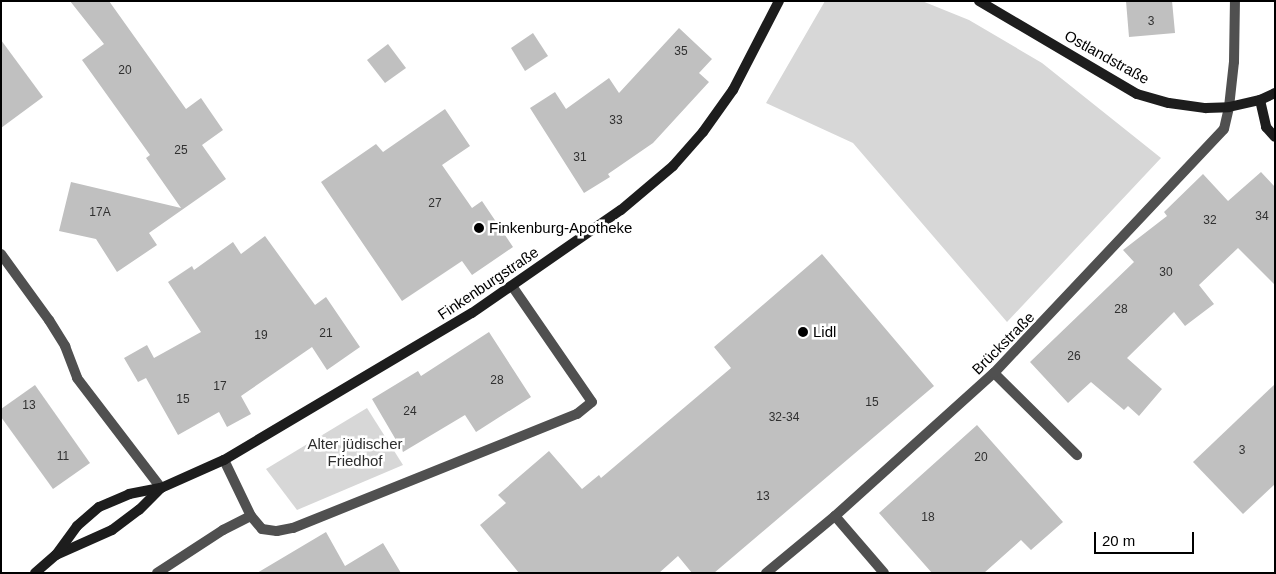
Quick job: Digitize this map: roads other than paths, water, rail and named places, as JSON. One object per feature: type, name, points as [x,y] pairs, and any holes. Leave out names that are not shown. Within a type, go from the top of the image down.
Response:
[{"type":"street","name":"Finkenburgstraße","points":[[35,573],[56,555],[77,526],[99,508],[129,494],[161,488],[224,460],[420,346],[512,286],[621,210],[673,166],[703,132],[733,90],[779,1]]},
{"type":"street","name":"Ostlandstraße","points":[[979,1],[1137,94],[1169,103],[1206,108],[1260,100],[1275,93]]},
{"type":"street","name":"Brückstraße","points":[[766,573],[835,516],[994,373],[1224,129],[1229,106],[1234,62],[1235,1]]},
{"type":"street","points":[[1260,100],[1266,127],[1275,137]]},
{"type":"street","points":[[1,254],[49,320],[64,346],[77,378],[161,488]]},
{"type":"street","points":[[224,460],[251,516],[262,529],[277,531],[294,528],[577,414],[592,402],[512,286]]},
{"type":"street","points":[[994,373],[1077,455]]},
{"type":"street","name":"Finkenburgstraße","points":[[56,555],[112,530],[139,510],[161,488]]},
{"type":"street","points":[[158,573],[223,530],[251,516]]},
{"type":"street","points":[[835,516],[884,573]]},
{"type":"place","name":"Finkenburg-Apotheke","points":[[479,228]]},
{"type":"place","name":"Lidl","points":[[803,332]]},
{"type":"park label","name":"Alter jüdischer Friedhof","points":[[355,452]]}]
